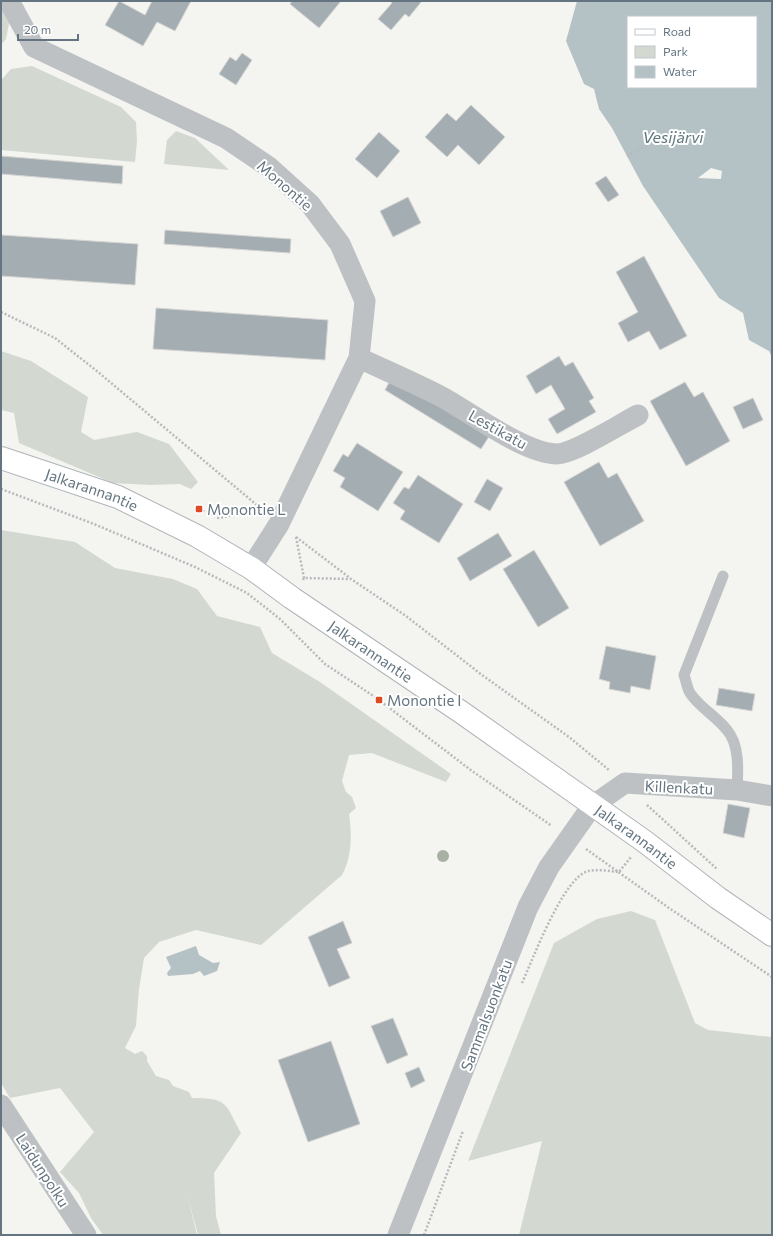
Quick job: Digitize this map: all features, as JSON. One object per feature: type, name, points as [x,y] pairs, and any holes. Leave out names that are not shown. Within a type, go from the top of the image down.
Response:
[{"type":"main road","name":"Jalkarannantie","points":[[1,458],[118,497],[196,536],[252,568],[292,598],[461,712],[592,806],[644,841],[718,898],[772,935]]},
{"type":"street","name":"Monontie","points":[[9,1],[34,47],[226,138],[269,167],[310,204],[340,244],[365,301],[359,358],[279,524],[252,568]]},
{"type":"street","name":"Lestikatu","points":[[359,358],[442,397],[523,444],[541,452],[557,454],[583,445],[638,414]]},
{"type":"street","name":"Killenkatu","points":[[592,806],[625,784],[737,790],[772,796]]},
{"type":"street","name":"Sammalsuonkatu","points":[[398,1235],[528,907],[549,867],[592,806]]},
{"type":"street","name":"Laidunpolku","points":[[1,1105],[86,1235]]},
{"type":"lane","points":[[723,576],[684,675],[689,692],[706,711],[728,731],[736,750],[739,765],[737,790]]},
{"type":"path","points":[[627,156],[674,131]]},
{"type":"path","points":[[1,312],[55,338],[98,372],[279,524],[351,579],[406,616],[482,675],[569,737],[625,784],[662,820],[719,870]]},
{"type":"path","points":[[1,488],[94,524],[195,567],[247,593],[280,619],[325,664],[375,697],[472,771],[619,872],[668,908],[772,977]]},
{"type":"path","points":[[199,509],[219,518],[262,510]]},
{"type":"path","points":[[280,619],[304,578],[296,537]]},
{"type":"path","points":[[304,578],[351,579]]},
{"type":"path","points":[[619,872],[662,820]]},
{"type":"path","points":[[520,987],[547,926],[570,884],[588,871],[619,872]]},
{"type":"path","points":[[424,1235],[466,1124]]},
{"type":"green space","points":[[1,1],[12,9],[6,39],[1,45]]},
{"type":"green space","points":[[32,66],[121,107],[136,122],[137,141],[135,162],[1,150],[1,80],[11,69]]},
{"type":"green space","points":[[176,131],[195,138],[229,170],[164,164],[167,140]]},
{"type":"green space","points":[[1,351],[31,361],[88,397],[81,432],[94,440],[137,432],[169,444],[198,482],[191,489],[180,484],[150,485],[113,483],[19,443],[14,413],[1,410]]},
{"type":"green space","points":[[1,530],[75,542],[115,568],[173,579],[197,589],[217,616],[260,627],[272,653],[320,682],[451,774],[446,782],[372,753],[349,755],[342,781],[346,792],[352,797],[356,808],[349,814],[351,829],[350,845],[348,861],[342,875],[261,945],[196,930],[159,942],[144,958],[139,989],[136,1026],[125,1048],[135,1054],[142,1051],[147,1056],[147,1061],[156,1076],[169,1080],[173,1086],[189,1092],[192,1098],[213,1099],[224,1104],[232,1115],[241,1133],[214,1173],[216,1216],[221,1235],[198,1235],[187,1194],[197,1235],[103,1235],[91,1218],[79,1193],[60,1172],[94,1132],[60,1088],[10,1098],[1,1083]]},
{"type":"green space","points":[[631,911],[655,920],[695,1023],[708,1030],[772,1037],[772,1235],[519,1235],[542,1141],[468,1161],[554,943],[597,919]]},
{"type":"water","name":"Vesijärvi","points":[[577,1],[772,1],[772,357],[769,351],[749,340],[743,313],[719,298],[643,186],[612,128],[599,109],[594,89],[584,84],[566,41]],"holes":[[[711,168],[722,171],[721,179],[698,178]]]},
{"type":"water","points":[[196,946],[199,955],[213,963],[220,962],[217,971],[204,976],[200,971],[193,974],[168,976],[167,973],[171,968],[166,957]]},
{"type":"building","points":[[119,1],[145,15],[152,1],[191,1],[175,31],[157,22],[143,46],[105,25]]},
{"type":"building","points":[[292,1],[341,1],[319,28],[290,4]]},
{"type":"building","points":[[390,1],[422,1],[409,17],[405,14],[391,30],[378,19],[392,3]]},
{"type":"building","points":[[242,53],[252,60],[236,85],[219,74],[230,57],[236,61]]},
{"type":"building","points":[[471,105],[505,137],[479,165],[458,145],[447,157],[425,137],[447,113],[456,121]]},
{"type":"building","points":[[379,132],[400,151],[377,178],[355,159]]},
{"type":"building","points":[[1,156],[123,166],[122,184],[1,174]]},
{"type":"building","points":[[606,176],[619,195],[608,202],[595,183]]},
{"type":"building","points":[[408,197],[421,223],[393,237],[380,211]]},
{"type":"building","points":[[165,230],[291,239],[290,253],[164,244]]},
{"type":"building","points":[[1,235],[138,244],[135,285],[1,276]]},
{"type":"building","points":[[644,256],[687,336],[660,350],[649,331],[628,342],[618,323],[638,312],[616,272]]},
{"type":"building","points":[[156,308],[328,320],[325,360],[153,349]]},
{"type":"building","points":[[559,356],[565,366],[573,362],[594,398],[589,401],[596,412],[557,434],[548,419],[565,409],[551,385],[536,394],[526,376]]},
{"type":"building","points":[[393,375],[490,435],[481,449],[385,390]]},
{"type":"building","points":[[685,382],[694,397],[703,392],[730,441],[686,466],[650,401]]},
{"type":"building","points":[[753,398],[763,420],[743,429],[733,407]]},
{"type":"building","points":[[357,443],[403,472],[378,511],[340,487],[345,478],[333,471],[343,454],[348,457]]},
{"type":"building","points":[[599,462],[608,478],[617,473],[644,521],[600,546],[564,482]]},
{"type":"building","points":[[418,475],[463,504],[439,543],[400,519],[405,511],[393,503],[404,487],[409,489]]},
{"type":"building","points":[[487,479],[503,488],[490,511],[474,502]]},
{"type":"building","points":[[498,533],[512,556],[470,581],[457,558]]},
{"type":"building","points":[[534,550],[569,608],[538,627],[503,569]]},
{"type":"building","points":[[606,646],[656,656],[650,690],[631,686],[630,693],[609,689],[610,682],[599,679]]},
{"type":"building","points":[[719,688],[755,694],[752,711],[716,705]]},
{"type":"building","points":[[728,804],[750,808],[744,838],[723,833]]},
{"type":"building","points":[[343,921],[352,943],[337,949],[350,978],[329,987],[308,937]]},
{"type":"building","points":[[393,1018],[408,1055],[387,1064],[371,1026]]},
{"type":"building","points":[[331,1041],[360,1124],[308,1142],[278,1060]]},
{"type":"building","points":[[419,1067],[425,1081],[411,1088],[405,1073]]},
{"type":"place","name":"Monontie L","points":[[199,509]]},
{"type":"place","name":"Monontie I","points":[[379,700]]}]
